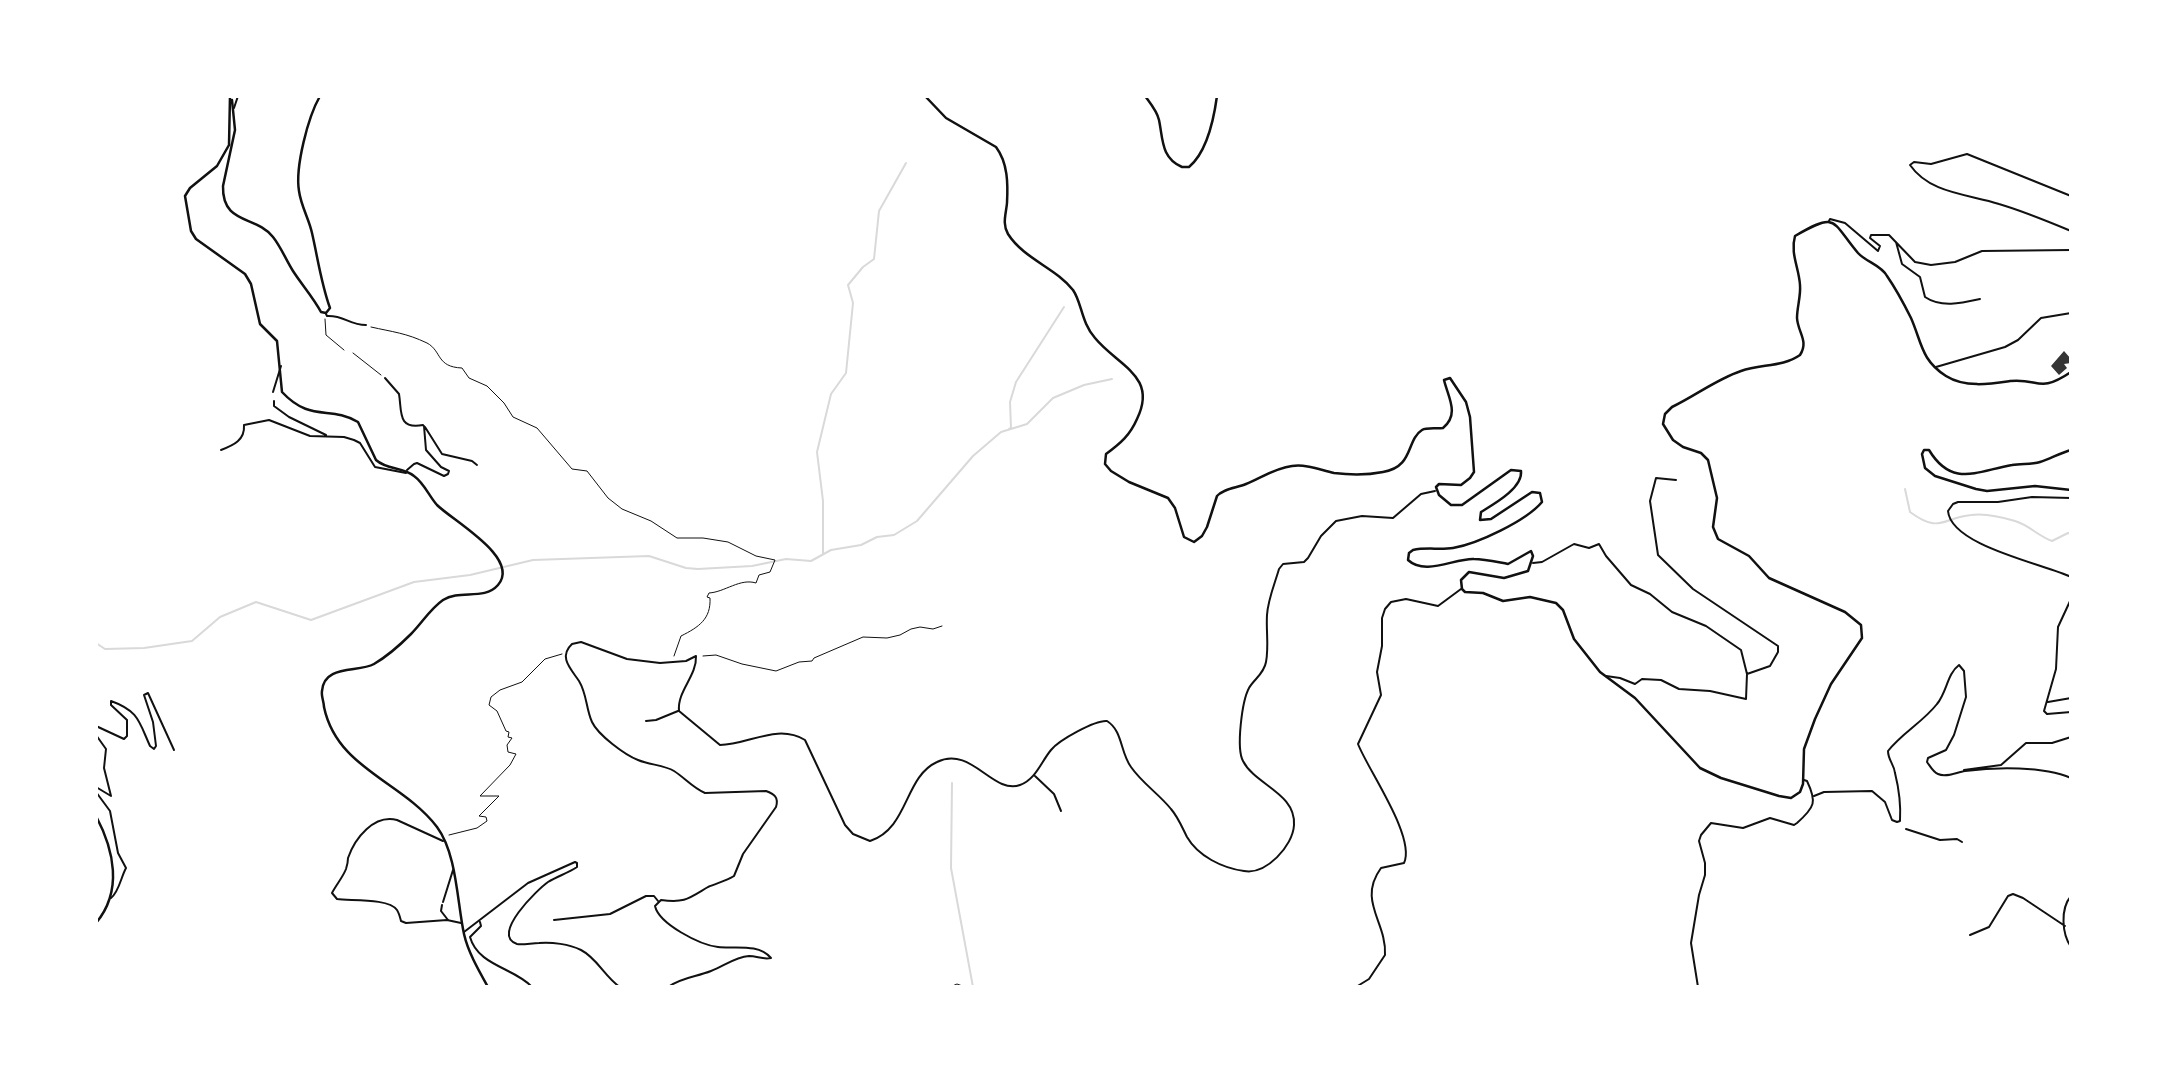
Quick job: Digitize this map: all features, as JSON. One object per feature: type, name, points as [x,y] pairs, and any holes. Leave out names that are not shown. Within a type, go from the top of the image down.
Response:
[{"type":"street","points":[[231,96],[235,130],[223,186],[228,209],[272,235],[293,272],[321,312],[338,315],[355,325],[366,325]]},
{"type":"street","points":[[231,96],[229,145],[217,166],[190,188],[186,204],[191,231],[196,239],[245,274],[251,284],[260,324],[277,341],[282,392],[306,410],[353,419],[362,427],[376,460],[391,468],[409,472],[439,507],[488,547],[502,563],[503,576],[489,592],[449,597],[441,601],[411,634],[375,664],[341,670],[325,681],[321,691],[327,718],[335,737],[346,752],[382,782],[411,801],[435,825],[445,840],[464,932],[488,987]]},
{"type":"street","points":[[234,109],[238,96]]},
{"type":"street","points":[[320,96],[311,113],[298,188],[311,228],[320,279],[330,307],[326,315]]},
{"type":"street","points":[[925,96],[946,118],[996,146],[1002,154],[1006,170],[1005,223],[1008,234],[1021,249],[1071,288],[1077,297],[1082,318],[1092,335],[1124,364],[1141,386],[1145,394],[1143,407],[1124,441],[1106,454],[1105,464],[1129,482],[1168,498],[1175,508],[1184,537],[1194,542],[1202,536],[1220,492],[1279,469],[1298,465],[1365,474],[1389,471],[1398,466],[1407,456],[1419,432],[1424,429],[1443,428],[1450,422],[1451,403],[1444,383],[1446,378],[1450,378],[1469,410],[1474,467],[1467,482],[1461,485],[1440,484],[1436,491]]},
{"type":"street","points":[[1144,96],[1159,118],[1160,136],[1167,155],[1182,167],[1194,163],[1199,154],[1210,127],[1217,96]]},
{"type":"street","points":[[2071,196],[1967,154],[1931,164],[1914,162],[1910,165],[1937,187],[1967,197],[1995,202],[2071,231]]},
{"type":"street","points":[[1461,589],[1465,592],[1483,593],[1503,601],[1530,597],[1556,603],[1563,610],[1574,639],[1605,676],[1635,698],[1690,760],[1707,773],[1791,798],[1800,792],[1807,741],[1831,684],[1862,638],[1861,625],[1845,612],[1769,578],[1749,556],[1718,539],[1713,527],[1717,498],[1708,460],[1701,453],[1673,440],[1663,425],[1665,414],[1672,407],[1727,377],[1744,370],[1780,364],[1800,355],[1805,343],[1798,323],[1801,286],[1793,253],[1794,239],[1818,223],[1828,222],[1830,219],[1845,223],[1878,250],[1880,246],[1870,238],[1871,234],[1880,237],[1889,235],[1916,262],[1931,265],[1955,262],[1982,251],[2071,250]]},
{"type":"street","points":[[1828,222],[1841,228],[1860,255],[1887,274],[1912,320],[1921,350],[1935,368],[1954,380],[1991,385],[2016,381],[2042,385],[2052,383],[2071,372]]},
{"type":"street","points":[[1895,241],[1902,264],[1920,276],[1924,297],[1929,300],[1961,303],[1980,299]]},
{"type":"street","points":[[1935,368],[2005,347],[2018,340],[2041,318],[2071,313]]},
{"type":"street","points":[[273,392],[281,366]]},
{"type":"street","points":[[385,378],[399,394],[399,410],[407,424],[424,426]]},
{"type":"street","points":[[274,401],[274,405],[287,415],[327,436]]},
{"type":"street","points":[[221,450],[239,441],[243,419]]},
{"type":"street","points":[[244,425],[269,421],[310,436],[344,437],[358,442],[375,467],[409,472]]},
{"type":"street","points":[[409,472],[409,467],[417,463],[444,476],[449,471],[441,467],[426,450],[424,426]]},
{"type":"street","points":[[424,426],[442,454],[472,461],[477,465]]},
{"type":"street","points":[[2071,450],[2039,463],[2012,465],[1977,474],[1949,471],[1937,463],[1929,450],[1924,450],[1922,454],[1925,468],[1934,477],[1976,489],[1987,491],[2035,486],[2071,490]]},
{"type":"street","points":[[679,710],[720,745],[776,733],[794,734],[804,740],[845,825],[853,834],[870,841],[894,826],[920,778],[938,761],[951,758],[965,761],[1007,785],[1019,785],[1034,775],[1058,743],[1096,722],[1107,721],[1116,730],[1130,766],[1171,809],[1198,851],[1221,864],[1244,871],[1260,869],[1267,866],[1284,848],[1292,834],[1293,817],[1286,802],[1243,762],[1240,732],[1248,690],[1263,671],[1267,661],[1267,612],[1279,569],[1283,564],[1304,562],[1321,536],[1336,521],[1362,516],[1393,518],[1428,491],[1436,491],[1451,505],[1462,505],[1511,470],[1517,469],[1521,471],[1520,480],[1497,502],[1481,512],[1480,520],[1491,519],[1532,492],[1540,493],[1542,499],[1533,510],[1473,542],[1447,549],[1413,550],[1408,558],[1412,564],[1426,566],[1477,559],[1508,564],[1533,552],[1528,571],[1504,579],[1469,572],[1461,580],[1461,589]]},
{"type":"street","points":[[1676,480],[1656,478],[1652,486],[1650,501],[1658,555],[1693,589],[1778,646],[1779,652],[1770,666],[1747,674]]},
{"type":"street","points":[[2071,498],[2032,497],[1998,502],[1958,502],[1950,506],[1948,517],[1952,524],[1977,540],[2015,559],[2071,577]]},
{"type":"street","points":[[1532,563],[1542,562],[1574,544],[1589,548],[1599,544],[1631,585],[1650,594],[1672,612],[1706,626],[1741,650],[1747,674],[1746,699],[1710,691],[1679,689],[1661,680],[1642,679],[1635,684],[1605,676]]},
{"type":"street","points":[[1356,987],[1369,979],[1385,955],[1382,935],[1373,909],[1373,883],[1381,868],[1404,863],[1406,858],[1404,841],[1397,822],[1358,744],[1381,695],[1377,672],[1382,646],[1382,618],[1385,609],[1400,599],[1438,606],[1461,589]]},
{"type":"street","points":[[2071,598],[2058,627],[2056,669],[2045,711],[2047,714],[2071,712]]},
{"type":"street","points":[[668,987],[685,977],[713,970],[737,959],[751,956],[767,960],[771,958],[768,954],[752,949],[718,947],[681,933],[656,911],[654,906],[658,901],[690,900],[710,886],[734,876],[743,854],[776,807],[777,798],[766,791],[705,793],[674,771],[636,759],[616,746],[592,723],[585,694],[569,669],[567,651],[572,644],[581,642],[627,659],[665,663],[685,661],[696,656],[696,665],[682,692],[679,710]]},
{"type":"street","points":[[1814,796],[1839,791],[1872,791],[1885,802],[1892,820],[1900,821],[1900,796],[1888,751],[1939,702],[1959,665],[1963,666],[1966,693],[1954,735],[1946,750],[1932,755],[1927,762],[1940,775],[1963,771],[2023,769],[2053,771],[2071,778]]},
{"type":"street","points":[[96,726],[124,739],[127,736],[127,720],[111,705],[111,701],[115,702],[132,710],[154,749],[156,746],[153,722],[144,695],[148,693],[174,750]]},
{"type":"street","points":[[2047,702],[2071,698]]},
{"type":"street","points":[[646,721],[656,720],[679,710]]},
{"type":"street","points":[[96,735],[106,749],[104,768],[111,796],[96,787]]},
{"type":"street","points":[[1963,771],[2001,765],[2026,743],[2052,743],[2071,737]]},
{"type":"street","points":[[1034,775],[1055,794],[1061,811]]},
{"type":"street","points":[[1698,987],[1691,943],[1705,875],[1705,863],[1699,847],[1701,835],[1711,823],[1743,828],[1770,818],[1794,825],[1813,805],[1814,796],[1807,781],[1803,780]]},
{"type":"street","points":[[96,792],[110,811],[118,853],[126,868],[116,894],[110,898]]},
{"type":"street","points":[[96,816],[109,842],[114,878],[110,898],[96,923]]},
{"type":"street","points":[[445,840],[397,820],[389,818],[377,822],[361,832],[332,893],[337,899],[359,902],[368,900],[391,905],[397,909],[401,921],[406,923],[448,920],[462,923]]},
{"type":"street","points":[[1906,829],[1940,840],[1957,839],[1962,842]]},
{"type":"street","points":[[464,932],[528,883],[575,862],[577,866],[546,883],[533,895],[509,925],[509,936],[514,943],[519,944],[542,943],[579,948],[620,987]]},
{"type":"street","points":[[448,920],[441,911],[453,870]]},
{"type":"street","points":[[1969,935],[1989,927],[2008,896],[2013,894],[2064,926]]},
{"type":"street","points":[[554,920],[610,914],[646,896],[654,896],[658,901]]},
{"type":"street","points":[[2071,897],[2064,909],[2065,938],[2071,947]]},
{"type":"street","points":[[480,921],[481,926],[470,937],[475,948],[497,966],[525,980],[532,987]]},
{"type":"path","points":[[326,315],[326,335],[344,350]]},
{"type":"path","points":[[366,325],[408,334],[430,344],[437,356],[448,365],[462,368],[469,377],[487,386],[504,403],[513,417],[537,428],[572,469],[587,471],[608,498],[628,513],[651,521],[680,540],[704,538],[728,542],[756,556],[775,560],[770,572],[759,575],[756,583],[749,580],[709,593],[708,615],[702,624],[681,635],[675,656],[665,660],[665,663]]},
{"type":"path","points":[[353,353],[385,378]]},
{"type":"path","points":[[703,656],[716,655],[776,671],[799,662],[813,661],[863,637],[887,638],[920,627],[933,629],[942,626]]},
{"type":"path","points":[[445,840],[459,831],[477,828],[487,821],[486,817],[480,816],[499,796],[480,796],[510,765],[516,754],[508,752],[507,745],[512,738],[508,737],[509,732],[489,705],[491,698],[500,690],[522,682],[540,662],[567,651]]},
{"type":"path","points":[[950,987],[957,984],[965,987]]},
{"type":"building","points":[[2064,351],[2071,363],[2064,364],[2067,368],[2059,375],[2051,366]]},
{"type":"waterway","points":[[823,554],[823,501],[817,452],[831,394],[846,373],[853,303],[848,285],[863,267],[874,259],[879,211],[906,163]]},
{"type":"waterway","points":[[1009,429],[1010,402],[1016,382],[1064,307]]},
{"type":"waterway","points":[[96,643],[105,649],[144,648],[192,641],[220,617],[256,602],[311,620],[414,582],[470,575],[533,560],[649,556],[686,568],[698,569],[752,566],[786,559],[811,561],[831,550],[894,535],[917,521],[973,456],[1001,432],[1027,424],[1053,398],[1084,385],[1112,379]]},
{"type":"waterway","points":[[1905,489],[1910,512],[1928,522],[1941,523],[1961,517],[1987,515],[2020,523],[2052,541],[2071,534]]},
{"type":"waterway","points":[[952,783],[951,868],[973,987]]}]
